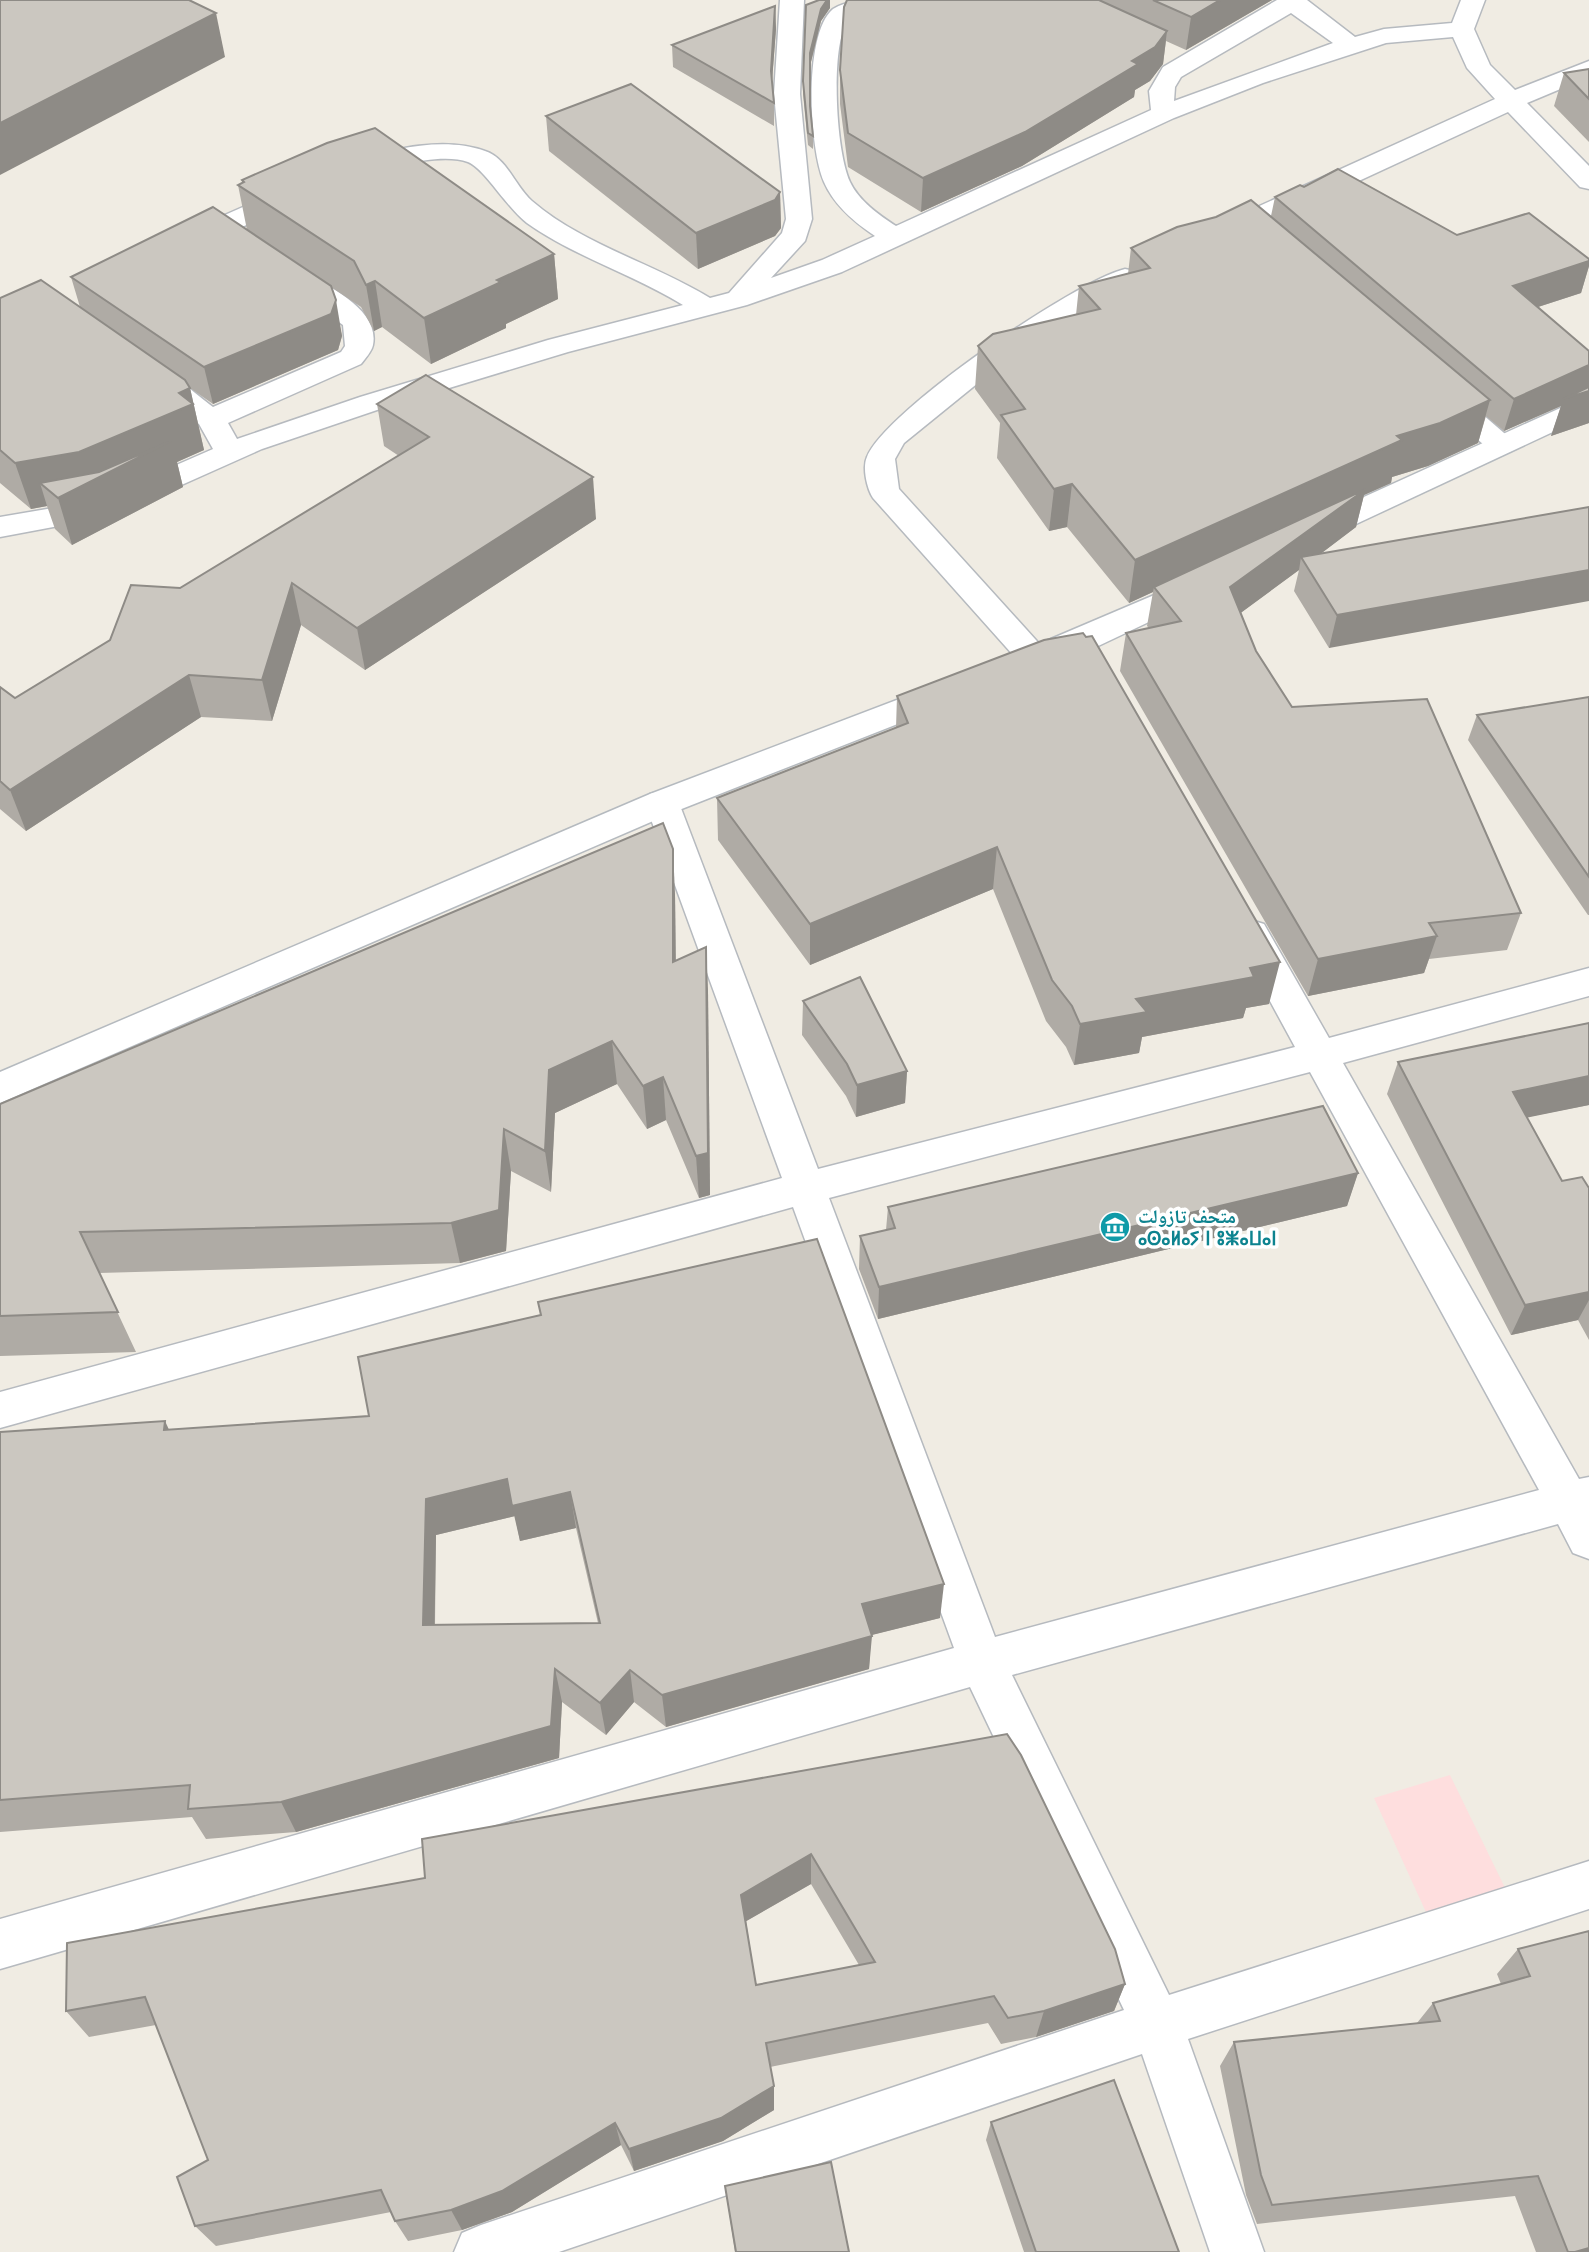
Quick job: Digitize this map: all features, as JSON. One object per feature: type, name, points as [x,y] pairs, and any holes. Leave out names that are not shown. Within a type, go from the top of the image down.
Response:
[{"type":"street","points":[[737,299],[795,235],[799,219],[787,94],[792,0]]},
{"type":"street","points":[[873,0],[838,16],[829,30],[825,70],[828,144],[836,180],[859,214],[893,236]]},
{"type":"street","points":[[1473,0],[1462,29],[1479,68],[1589,181]]},
{"type":"street","points":[[1165,113],[1159,99],[1162,84],[1172,72],[1292,1],[1351,45]]},
{"type":"street","points":[[0,527],[101,509],[229,452],[370,403],[558,346],[737,299],[832,266],[1165,113],[1254,78],[1384,36],[1462,29]]},
{"type":"street","points":[[1162,52],[1187,64]]},
{"type":"street","points":[[1198,244],[1254,233],[1373,167],[1509,100],[1589,68]]},
{"type":"street","points":[[169,251],[230,235],[327,178],[369,164],[463,152],[482,158],[515,199],[537,218],[587,248],[674,287],[708,308]]},
{"type":"street","points":[[211,419],[351,358],[359,346],[357,324],[350,315],[274,264]]},
{"type":"street","points":[[1151,264],[1092,292],[1000,351],[892,438],[880,459],[884,491],[1022,663],[1083,640],[1223,575]]},
{"type":"street","points":[[135,366],[211,419],[229,452]]},
{"type":"street","points":[[1419,374],[1501,445]]},
{"type":"street","points":[[1286,545],[1589,404]]},
{"type":"street","points":[[1083,640],[1104,675]]},
{"type":"street","points":[[0,1088],[662,803],[970,683]]},
{"type":"street","points":[[662,803],[982,1662],[1157,2024],[1237,2252]]},
{"type":"street","points":[[0,1944],[982,1662],[1582,1512],[1232,901]]},
{"type":"street","points":[[0,1410],[805,1188],[1320,1055],[1589,982]]},
{"type":"street","points":[[481,2252],[1157,2024],[1589,1885]]},
{"type":"shaded area","points":[[1450,1775],[1509,1896],[1430,1921],[1374,1798]]},
{"type":"building","points":[[0,0],[189,0],[216,13],[0,123]]},
{"type":"building","points":[[827,0],[821,9],[810,53],[813,136],[808,133],[803,81],[806,5]]},
{"type":"building","points":[[847,0],[1099,0],[1167,31],[1155,47],[1132,61],[1138,64],[1025,132],[923,178],[848,133],[840,70],[844,7]]},
{"type":"building","points":[[1153,0],[1220,0],[1191,17]]},
{"type":"building","points":[[775,6],[771,71],[774,103],[672,45]]},
{"type":"building","points":[[1589,69],[1589,99],[1564,73]]},
{"type":"building","points":[[631,84],[780,192],[775,200],[696,233],[546,116]]},
{"type":"building","points":[[375,128],[554,254],[424,318],[375,281],[366,285],[354,261],[238,185],[244,182],[242,180],[327,143]]},
{"type":"building","points":[[1338,169],[1457,235],[1529,213],[1589,259],[1513,286],[1589,351],[1589,365],[1514,399],[1275,197],[1300,185],[1304,187]]},
{"type":"building","points":[[1251,200],[1490,400],[1440,423],[1397,436],[1402,440],[1135,560],[1072,484],[1054,489],[1001,415],[1025,409],[978,346],[993,334],[1100,309],[1079,286],[1150,268],[1131,248],[1177,227],[1216,217]]},
{"type":"building","points":[[213,207],[331,286],[336,300],[331,314],[204,367],[71,277]]},
{"type":"building","points":[[41,280],[185,380],[190,388],[179,393],[193,404],[79,452],[15,463],[0,450],[0,298]]},
{"type":"building","points":[[426,375],[593,477],[357,628],[292,583],[262,680],[189,675],[10,790],[0,781],[0,687],[15,698],[110,640],[131,585],[180,588],[429,437],[377,404]]},
{"type":"building","points":[[1589,387],[1589,391],[1563,399]]},
{"type":"building","points":[[171,441],[58,498],[40,483],[99,472]]},
{"type":"building","points":[[1366,489],[1230,587],[1256,651],[1292,707],[1427,699],[1521,913],[1429,923],[1437,936],[1318,959],[1126,633],[1181,621],[1154,587]]},
{"type":"building","points":[[1589,507],[1589,570],[1337,615],[1301,557]]},
{"type":"building","points":[[1083,633],[1086,637],[1092,636],[1280,962],[1250,968],[1254,977],[1136,999],[1147,1012],[1080,1024],[1072,1006],[1052,980],[997,847],[810,924],[717,798],[908,723],[897,696],[1044,640]]},
{"type":"building","points":[[1589,697],[1589,877],[1477,715]]},
{"type":"building","points":[[663,823],[673,849],[673,962],[706,947],[708,1153],[696,1156],[663,1077],[643,1086],[612,1041],[549,1070],[545,1151],[504,1129],[499,1210],[451,1223],[80,1232],[118,1312],[0,1316],[0,1104]]},
{"type":"building","points":[[860,977],[907,1071],[857,1085],[847,1064],[803,1001]]},
{"type":"building","points":[[1589,1023],[1589,1076],[1513,1092],[1562,1181],[1582,1177],[1589,1188],[1589,1292],[1525,1305],[1398,1062]]},
{"type":"building","points":[[1323,1106],[1358,1173],[879,1287],[860,1236],[895,1228],[888,1207]]},
{"type":"building","points":[[817,1239],[944,1584],[862,1604],[872,1636],[662,1695],[630,1670],[600,1703],[555,1669],[551,1726],[281,1802],[188,1809],[190,1785],[0,1800],[0,1432],[165,1421],[164,1430],[369,1416],[358,1357],[541,1315],[538,1302]],"holes":[[[507,1479],[512,1506],[570,1492],[600,1623],[423,1625],[426,1499]]]},
{"type":"building","points":[[1007,1734],[1021,1755],[1115,1949],[1125,1984],[1044,2011],[1008,2018],[994,1996],[766,2043],[774,2086],[721,2118],[629,2149],[615,2123],[502,2191],[451,2210],[395,2221],[381,2190],[195,2226],[177,2177],[208,2160],[145,1997],[66,2011],[67,1943],[425,1878],[422,1839]],"holes":[[[811,1854],[875,1962],[756,1985],[741,1895]]]},
{"type":"building","points":[[1589,1931],[1589,2248],[1568,2252],[1538,2176],[1272,2205],[1261,2175],[1234,2042],[1440,2021],[1433,2003],[1530,1976],[1518,1949]]},
{"type":"building","points":[[1114,2080],[1179,2252],[1036,2252],[991,2122]]},
{"type":"building","points":[[831,2162],[849,2252],[736,2252],[725,2186]]},
{"type":"place","name":"متحف تازولت ⴰⵙⴰⵍⴰⵢ ⵏ ⵓⵥⴰⵡⴰⵏ","points":[[1115,1227]]}]
